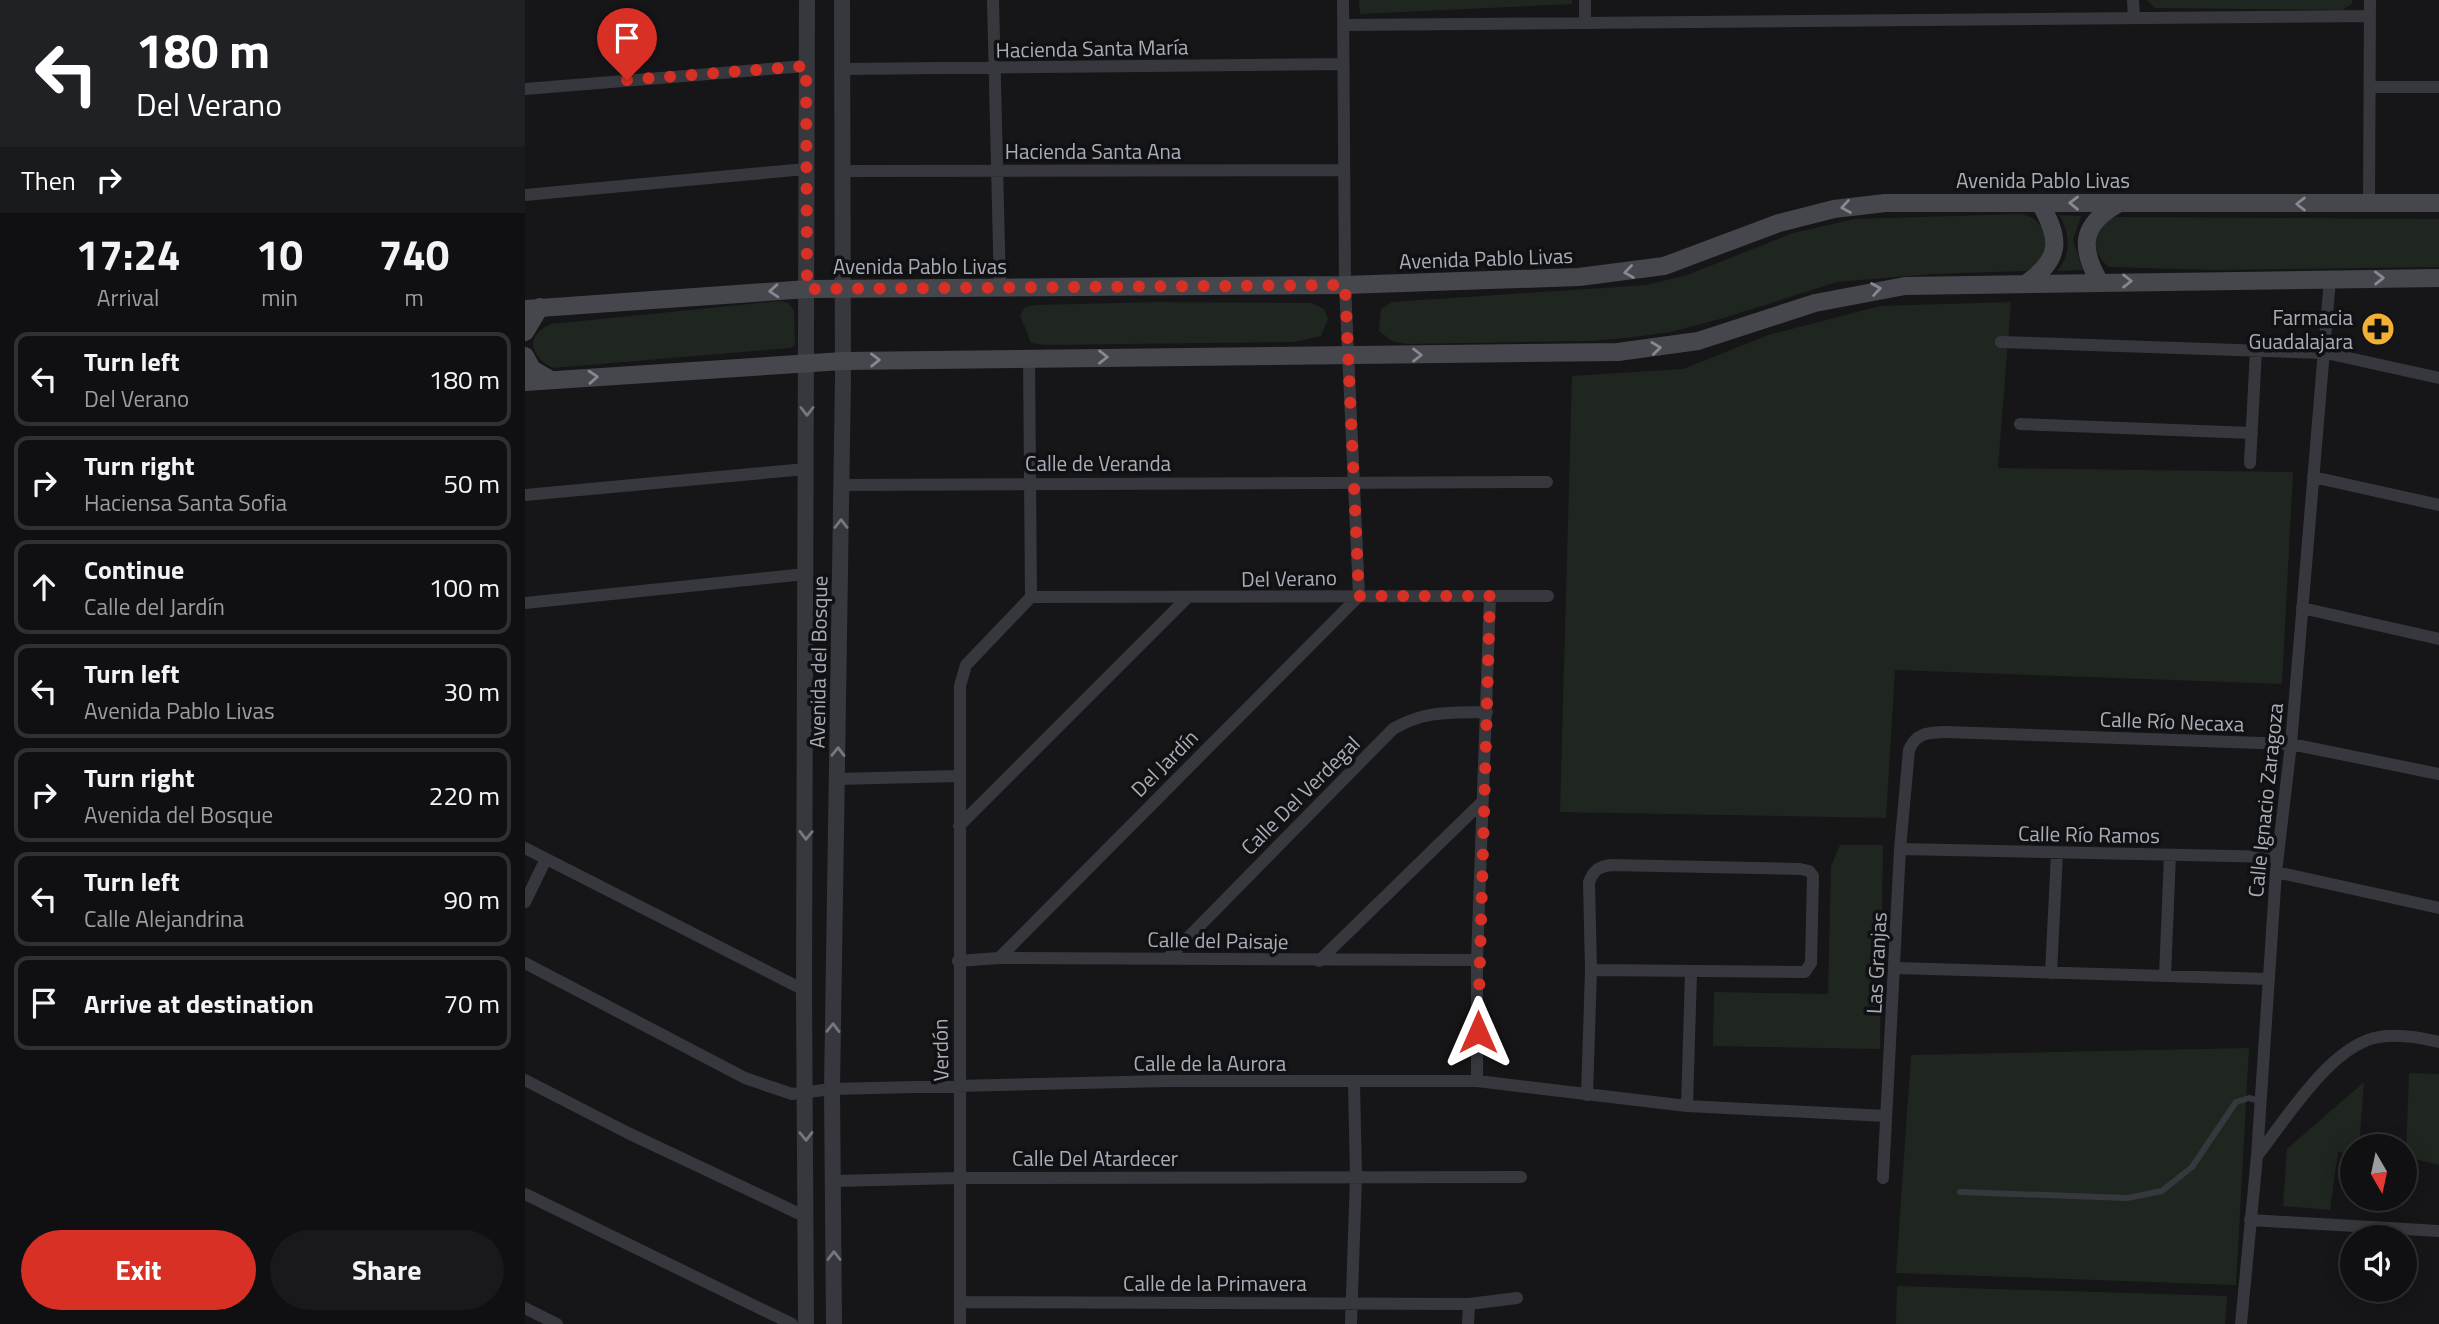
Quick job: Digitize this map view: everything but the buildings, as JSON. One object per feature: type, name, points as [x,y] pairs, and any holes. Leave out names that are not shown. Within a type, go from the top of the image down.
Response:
[{"type":"main road","name":"Avenida Pablo Livas","points":[[533,308],[807,289],[1345,285],[1611,275],[1686,260],[1779,223],[1834,209],[1916,202],[2369,205],[2439,203]]},
{"type":"main road","points":[[2028,282],[2048,265],[2055,251],[2053,231],[2040,203]]},
{"type":"main road","points":[[2099,281],[2087,254],[2087,234],[2097,217],[2118,204]]},
{"type":"main road","points":[[525,382],[843,361],[1564,354],[1650,349],[1698,341],[1815,303],[1876,289],[2028,282],[2439,278]]},
{"type":"main road","points":[[525,332],[533,308]]},
{"type":"main road","points":[[525,356],[532,369],[551,380]]},
{"type":"street","name":"Avenida del Bosque","points":[[806,1324],[804,990],[807,0]]},
{"type":"street","name":"Avenida del Bosque","points":[[834,1324],[832,1089],[843,361],[842,0]]},
{"type":"street","points":[[993,0],[1000,289]]},
{"type":"street","points":[[1343,0],[1345,285],[1359,596]]},
{"type":"street","points":[[1585,0],[1585,21]]},
{"type":"street","points":[[2133,0],[2134,18]]},
{"type":"street","points":[[2369,205],[2372,87],[2370,0]]},
{"type":"street","points":[[1344,25],[2370,16]]},
{"type":"street","name":"Hacienda Santa María","points":[[842,69],[1343,64]]},
{"type":"street","points":[[525,89],[806,66]]},
{"type":"street","points":[[2372,87],[2439,87]]},
{"type":"street","points":[[525,195],[806,169]]},
{"type":"street","name":"Hacienda Santa Ana","points":[[842,171],[1344,170]]},
{"type":"street","name":"Calle Ignacio Zaragoza","points":[[2241,1324],[2257,1156],[2277,857],[2291,744],[2326,353],[2330,279]]},
{"type":"street","points":[[2001,342],[2326,353],[2439,378]]},
{"type":"street","points":[[2250,463],[2256,350]]},
{"type":"street","points":[[1029,358],[1031,597]]},
{"type":"street","points":[[2020,424],[2252,433]]},
{"type":"street","points":[[525,495],[806,469]]},
{"type":"street","points":[[2313,477],[2439,505]]},
{"type":"street","name":"Calle de Veranda","points":[[841,485],[1030,482],[1547,482]]},
{"type":"street","points":[[525,603],[806,574]]},
{"type":"street","name":"Del Jardín","points":[[999,958],[1359,596]]},
{"type":"street","points":[[1478,1081],[1478,960],[1490,596]]},
{"type":"street","name":"Del Verano","points":[[1031,597],[1186,599],[1548,596]]},
{"type":"street","name":"Verdón","points":[[960,1324],[958,776],[961,675],[966,664],[1031,597]]},
{"type":"street","points":[[959,826],[1186,599]]},
{"type":"street","points":[[2302,608],[2439,639]]},
{"type":"street","name":"Calle Del Verdegal","points":[[1167,959],[1393,729],[1414,717],[1430,713],[1487,712]]},
{"type":"street","name":"Calle Río Necaxa","points":[[1909,750],[1914,739],[1923,734],[1945,732],[2291,744],[2439,774]]},
{"type":"street","name":"Las Granjas","points":[[1883,1178],[1896,968],[1900,849],[1909,750]]},
{"type":"street","points":[[837,779],[958,776]]},
{"type":"street","points":[[1319,961],[1482,802]]},
{"type":"street","points":[[525,848],[804,990]]},
{"type":"street","name":"Calle Río Ramos","points":[[1900,849],[2277,857]]},
{"type":"street","points":[[2051,973],[2057,853]]},
{"type":"street","points":[[2165,976],[2170,855]]},
{"type":"street","points":[[525,902],[546,859]]},
{"type":"street","points":[[1587,1095],[1591,970],[1589,882],[1593,872],[1600,866],[1611,865],[1800,869],[1809,871],[1815,885],[1811,963],[1805,972],[1591,970]]},
{"type":"street","points":[[2276,872],[2439,908]]},
{"type":"street","name":"Calle del Paisaje","points":[[958,961],[999,958],[1478,960]]},
{"type":"street","name":"Calle de la Aurora","points":[[525,963],[745,1078],[776,1090],[805,1093],[832,1089],[1166,1081],[1478,1081],[1687,1107],[1886,1116]]},
{"type":"street","points":[[1896,968],[2269,979]]},
{"type":"street","points":[[1687,1107],[1691,973]]},
{"type":"street","points":[[2257,1156],[2326,1071],[2350,1048],[2375,1038],[2405,1036],[2439,1042]]},
{"type":"street","points":[[525,1080],[628,1133],[806,1217]]},
{"type":"street","points":[[1351,1324],[1356,1177],[1354,1083]]},
{"type":"street","name":"Calle Del Atardecer","points":[[834,1181],[958,1178],[1521,1177]]},
{"type":"street","points":[[525,1194],[792,1324]]},
{"type":"street","points":[[2250,1220],[2439,1231]]},
{"type":"street","name":"Calle de la Primavera","points":[[960,1302],[1469,1304],[1517,1298]]},
{"type":"street","points":[[1468,1324],[1469,1304]]},
{"type":"street","points":[[525,1308],[557,1324]]},
{"type":"lane","points":[[1960,1192],[2127,1198],[2161,1191],[2192,1167],[2215,1129],[2236,1102],[2249,1098],[2260,1101]]},
{"type":"shaded area","points":[[1359,0],[1572,0],[1572,4],[1360,14]]},
{"type":"shaded area","points":[[2147,0],[2352,0],[2352,4],[2342,10],[2155,8]]},
{"type":"shaded area","points":[[2020,214],[2038,223],[2046,240],[2042,258],[2036,266],[2026,271],[1932,274],[1837,282],[1724,318],[1671,332],[1635,337],[1591,341],[1407,344],[1392,341],[1379,331],[1381,309],[1392,302],[1646,285],[1687,275],[1793,233],[1854,219]]},
{"type":"shaded area","points":[[2059,215],[2081,216],[2073,240],[2083,270],[2057,271],[2065,258],[2068,244]]},
{"type":"shaded area","points":[[2115,217],[2439,219],[2439,267],[2215,270],[2109,267],[2098,254],[2096,240],[2102,227]]},
{"type":"shaded area","points":[[780,301],[789,303],[794,311],[795,344],[791,348],[553,368],[539,358],[533,346],[537,334],[551,324]]},
{"type":"shaded area","points":[[1156,302],[1311,303],[1324,309],[1328,319],[1321,336],[1294,342],[1045,345],[1031,343],[1020,315],[1025,307],[1036,305]]},
{"type":"shaded area","points":[[2011,302],[1998,468],[2293,472],[2282,684],[1895,670],[1886,818],[1560,812],[1572,376],[1683,369],[1768,335],[1880,306]]},
{"type":"shaded area","points":[[1840,845],[1883,845],[1880,1049],[1713,1046],[1714,992],[1828,994],[1831,866]]},
{"type":"shaded area","points":[[2249,1048],[2236,1285],[1896,1273],[1911,1055]]},
{"type":"shaded area","points":[[2409,1073],[2439,1074],[2439,1165],[2417,1160],[2417,1134],[2407,1134]]},
{"type":"shaded area","points":[[2364,1082],[2360,1134],[2340,1134],[2340,1152],[2330,1210],[2283,1206],[2287,1149]]},
{"type":"shaded area","points":[[1897,1286],[2227,1296],[2225,1324],[1896,1324]]},
{"type":"place","name":"Farmacia Guadalajara","points":[[2378,329]]},
{"type":"route","points":[[627,80],[806,66],[807,289],[1345,285],[1359,596],[1490,596],[1478,934],[1478,1032]]}]
